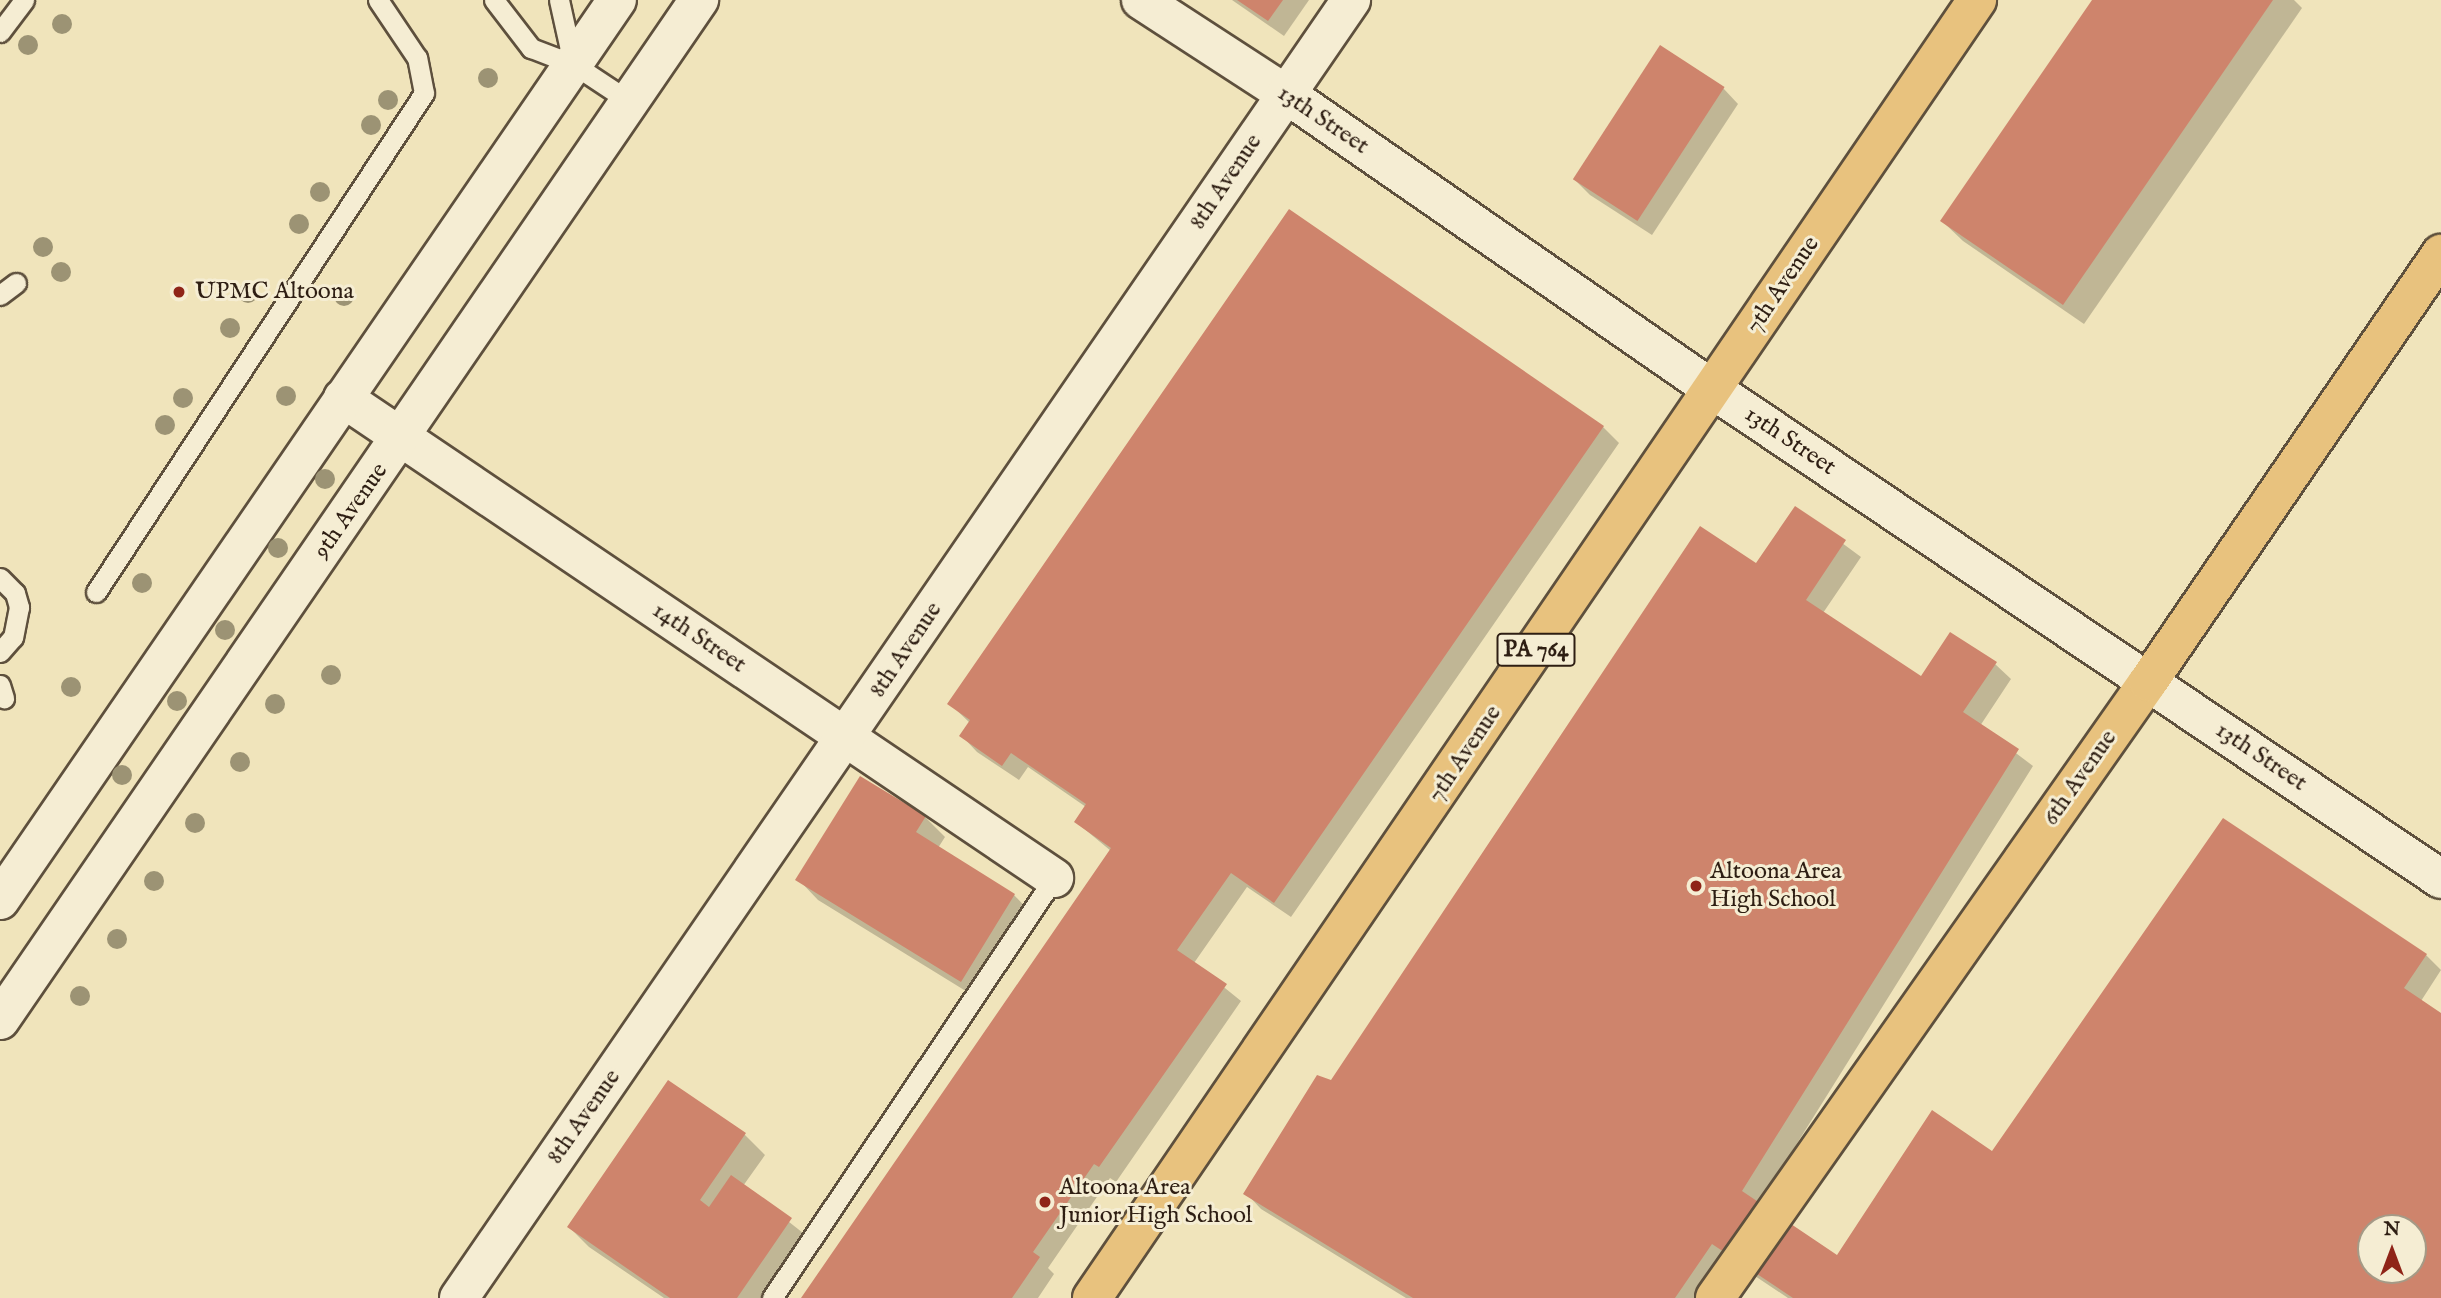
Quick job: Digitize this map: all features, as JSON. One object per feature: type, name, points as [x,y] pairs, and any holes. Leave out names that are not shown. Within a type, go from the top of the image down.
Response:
[{"type":"main road","name":"7th Avenue","points":[[1092,1298],[1977,0]]},
{"type":"main road","name":"6th Avenue","points":[[1715,1298],[2148,682],[2441,254]]},
{"type":"street","points":[[0,900],[617,0]]},
{"type":"street","name":"9th Avenue","points":[[0,1020],[699,0]]},
{"type":"street","name":"13th Street","points":[[1141,0],[1286,94],[1713,389],[2441,879]]},
{"type":"street","name":"8th Avenue","points":[[459,1298],[1351,0]]},
{"type":"street","name":"14th Street","points":[[343,398],[1055,878]]},
{"type":"lane","points":[[0,32],[24,0]]},
{"type":"lane","points":[[96,592],[424,93],[417,58],[378,0]]},
{"type":"lane","points":[[494,0],[531,48],[573,64],[629,101]]},
{"type":"lane","points":[[559,0],[573,64]]},
{"type":"lane","points":[[0,578],[15,593],[19,618],[13,637],[0,652]]},
{"type":"lane","points":[[772,1298],[1055,878]]},
{"type":"building","points":[[1237,0],[1283,0],[1268,21]]},
{"type":"building","points":[[2092,0],[2273,0],[2063,305],[1940,221]]},
{"type":"building","points":[[1660,45],[1725,87],[1637,221],[1573,179]]},
{"type":"building","points":[[1289,209],[1604,426],[1274,903],[1231,873],[1177,950],[1227,984],[1099,1167],[1094,1164],[1033,1252],[1040,1257],[1012,1298],[801,1298],[1111,848],[1074,822],[1086,804],[1011,753],[1002,766],[959,736],[970,720],[947,704]]},
{"type":"building","name":"Altoona Area High School","points":[[1795,506],[1846,540],[1806,600],[1921,676],[1950,632],[1997,662],[1963,712],[2019,749],[1742,1191],[1837,1255],[1932,1110],[1992,1151],[2223,818],[2427,954],[2404,988],[2441,1013],[2441,1298],[1793,1298],[1712,1244],[1675,1298],[1413,1298],[1243,1194],[1317,1075],[1331,1080],[1700,526],[1756,563]]},
{"type":"building","points":[[860,776],[926,816],[916,832],[1015,894],[961,982],[795,880]]},
{"type":"building","points":[[668,1080],[746,1133],[700,1200],[709,1207],[731,1175],[792,1218],[737,1298],[670,1298],[567,1227]]},
{"type":"place","name":"UPMC Altoona","points":[[179,292]]},
{"type":"place","name":"Altoona Area High School","points":[[1696,886]]},
{"type":"place","name":"Altoona Area Junior High School","points":[[1045,1202]]}]
